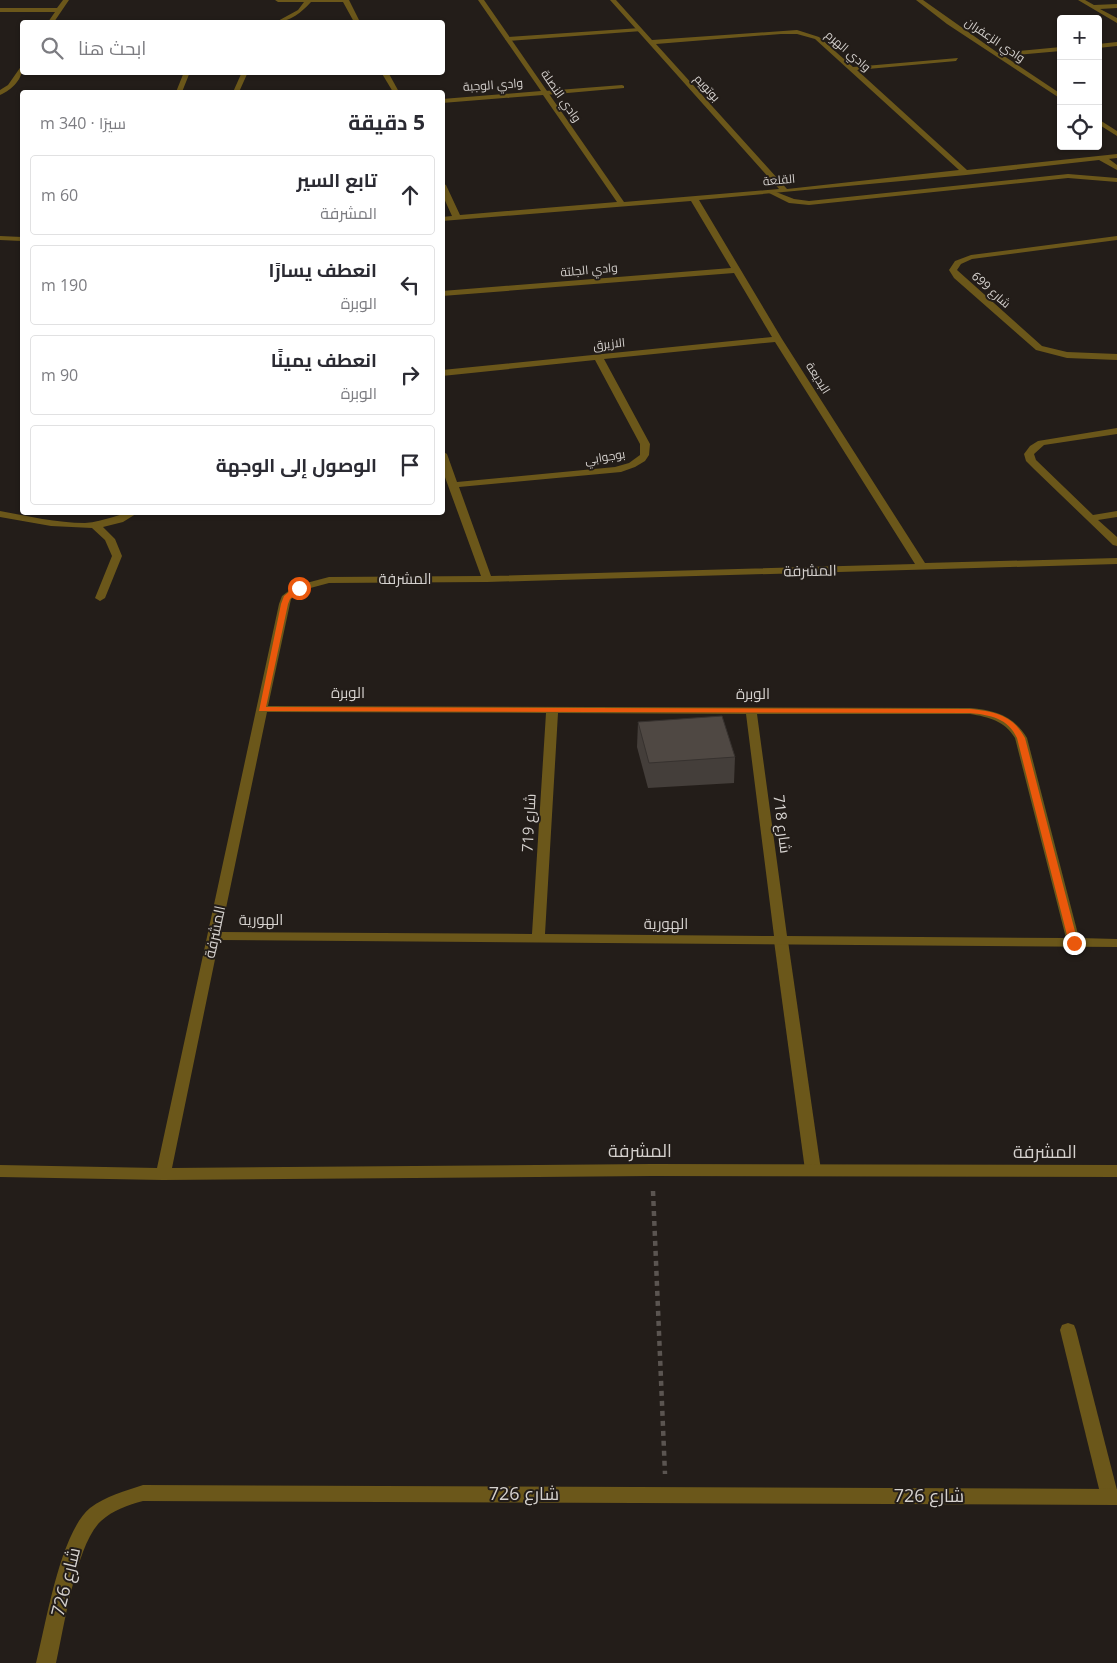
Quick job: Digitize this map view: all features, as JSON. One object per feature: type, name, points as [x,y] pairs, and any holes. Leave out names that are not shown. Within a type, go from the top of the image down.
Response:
[{"type":"street","points":[[52,20],[66,0]]},
{"type":"street","points":[[278,0],[346,0],[356,20]]},
{"type":"street","points":[[283,20],[300,11],[309,0]]},
{"type":"street","name":"وادي النصلة","points":[[481,0],[622,204]]},
{"type":"street","name":"بوتويم","points":[[613,0],[785,191]]},
{"type":"street","name":"وادي الزعفران","points":[[919,0],[996,55],[1057,94]]},
{"type":"street","points":[[1081,0],[1117,21]]},
{"type":"street","points":[[1093,7],[1117,6]]},
{"type":"street","points":[[0,10],[59,10]]},
{"type":"street","points":[[508,39],[640,30]]},
{"type":"street","name":"وادي الهرم","points":[[651,42],[773,32],[798,32],[817,38],[966,173]]},
{"type":"street","points":[[1102,46],[1117,44]]},
{"type":"street","points":[[996,55],[1057,49]]},
{"type":"street","points":[[852,69],[956,59]]},
{"type":"street","points":[[0,93],[11,86],[20,70]]},
{"type":"street","points":[[180,90],[186,75]]},
{"type":"street","points":[[237,90],[244,75]]},
{"type":"street","points":[[386,75],[395,90]]},
{"type":"street","name":"وادي الوجبة","points":[[445,100],[622,87]]},
{"type":"street","points":[[1102,124],[1117,134]]},
{"type":"street","name":"القلعة","points":[[445,219],[785,191],[1117,156]]},
{"type":"street","points":[[1102,158],[1117,168]]},
{"type":"street","points":[[772,192],[792,201],[809,203],[1068,176],[1117,180]]},
{"type":"street","points":[[445,192],[457,218]]},
{"type":"street","name":"البديعة","points":[[694,199],[778,339],[923,568]]},
{"type":"street","points":[[0,238],[20,239]]},
{"type":"street","name":"شارع 699","points":[[1117,238],[971,257],[960,260],[954,265],[953,270],[957,276],[1039,348],[1067,355],[1117,357]]},
{"type":"street","name":"وادي الجلتة","points":[[445,294],[737,270]]},
{"type":"street","name":"الازيرق","points":[[445,373],[778,339]]},
{"type":"street","name":"بوجوابي","points":[[454,485],[615,470],[628,467],[645,457],[647,451],[645,444],[598,358]]},
{"type":"street","points":[[1117,432],[1041,443],[1033,448],[1029,454],[1031,461],[1117,543]]},
{"type":"street","points":[[445,462],[487,579]]},
{"type":"street","points":[[0,514],[73,525],[94,525],[112,522],[127,515]]},
{"type":"street","points":[[1091,518],[1117,514]]},
{"type":"street","points":[[94,525],[110,539],[117,556],[100,598]]},
{"type":"street","name":"المشرفة","points":[[164,1174],[284,604],[286,598],[299,588],[329,580],[487,579],[1117,561]]},
{"type":"street","name":"الوبرة","points":[[262,709],[970,711],[989,713],[1006,720],[1016,727],[1021,738],[1074,943]]},
{"type":"street","name":"شارع 719","points":[[538,939],[552,710]]},
{"type":"street","name":"شارع 718","points":[[751,710],[813,1170]]},
{"type":"street","name":"الهورية","points":[[214,936],[1117,943]]},
{"type":"street","name":"المشرفة","points":[[0,1171],[164,1174],[652,1170],[1117,1170]]},
{"type":"street","points":[[1068,1330],[1114,1497]]},
{"type":"street","name":"شارع 726","points":[[46,1663],[75,1542],[86,1524],[96,1514],[121,1498],[143,1493],[1114,1497]]},
{"type":"path","points":[[652,1170],[666,1495]]},
{"type":"building","points":[[722,716],[735,757],[649,763],[638,722]]},
{"type":"route","points":[[299,588],[291,592],[284,604],[262,709],[970,711],[989,713],[1006,720],[1016,727],[1021,738],[1074,943]]}]
